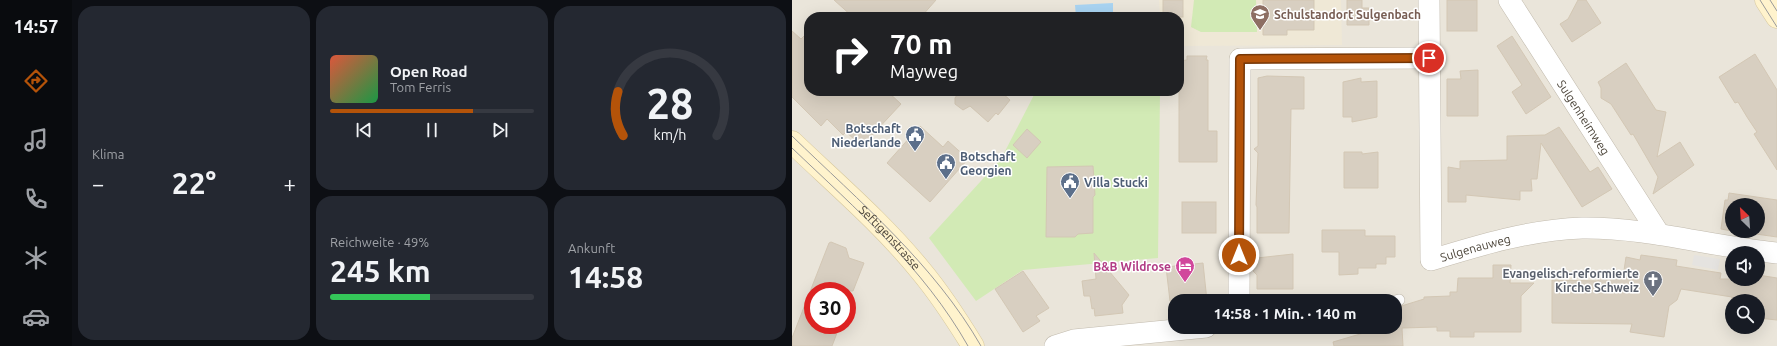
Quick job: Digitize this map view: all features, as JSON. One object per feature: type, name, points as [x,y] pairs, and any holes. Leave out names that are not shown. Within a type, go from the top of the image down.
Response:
[{"type":"main road","points":[[1766,0],[1777,17]]},
{"type":"main road","name":"Seftigenstrasse","points":[[792,142],[912,260],[940,295],[973,346]]},
{"type":"street","name":"Sulgenauweg","points":[[1429,0],[1431,260],[1494,241],[1536,233],[1593,228],[1659,234],[1740,250],[1777,253]]},
{"type":"street","name":"Sulgenheimweg","points":[[1509,0],[1659,234]]},
{"type":"street","points":[[1239,294],[1240,59],[1429,58]]},
{"type":"street","points":[[1055,346],[1074,340],[1168,331]]},
{"type":"shaded area","points":[[792,0],[1777,0],[1777,346],[792,346]]},
{"type":"shaded area","name":"Schulstandort Sulgenbach","points":[[1159,0],[1341,0],[1342,45],[1184,46],[1184,12],[1160,12]]},
{"type":"shaded area","points":[[1694,255],[1720,259],[1718,270],[1692,265]]},
{"type":"green space","points":[[1194,0],[1256,0],[1257,32],[1201,32],[1191,27]]},
{"type":"green space","points":[[1033,96],[1160,96],[1158,258],[1023,270],[976,301],[929,238],[1001,159]]},
{"type":"water","points":[[1113,3],[1113,12],[1076,12],[1075,5]]},
{"type":"building","points":[[834,0],[936,0],[925,12],[847,12]]},
{"type":"building","points":[[1163,0],[1183,0],[1183,12],[1163,12]]},
{"type":"building","points":[[1263,0],[1314,0],[1314,30],[1287,30],[1287,35],[1263,35]]},
{"type":"building","points":[[1347,0],[1362,0],[1362,8],[1369,8],[1369,25],[1347,25]]},
{"type":"building","points":[[1447,0],[1477,0],[1477,31],[1447,31]]},
{"type":"building","points":[[1578,0],[1586,0],[1601,23],[1572,42],[1560,24],[1568,19]]},
{"type":"building","points":[[792,31],[801,39],[804,36],[804,96],[892,96],[901,104],[862,146],[846,132],[843,135],[827,119],[821,126],[792,97]]},
{"type":"building","points":[[1512,36],[1551,97],[1526,114],[1512,92],[1522,85],[1497,46]]},
{"type":"building","points":[[1755,54],[1777,90],[1777,170],[1754,134],[1757,132],[1738,102],[1735,103],[1719,77]]},
{"type":"building","points":[[1187,56],[1207,56],[1208,131],[1217,131],[1217,162],[1179,162],[1179,96],[1184,96],[1184,60],[1187,60]]},
{"type":"building","points":[[1626,63],[1656,110],[1666,112],[1657,157],[1680,142],[1694,165],[1653,194],[1658,177],[1633,134],[1631,135],[1611,104],[1601,98],[1601,88],[1598,82]]},
{"type":"building","points":[[1478,70],[1478,116],[1447,116],[1447,79],[1461,79],[1460,71]]},
{"type":"building","points":[[1267,76],[1304,77],[1304,109],[1291,109],[1289,233],[1257,233],[1256,205],[1258,153],[1254,149],[1258,146],[1258,78]]},
{"type":"building","points":[[1361,78],[1361,82],[1377,81],[1377,117],[1352,122],[1352,117],[1343,117],[1343,82]]},
{"type":"building","points":[[956,96],[1006,96],[1010,100],[998,115],[996,113],[988,122],[970,106],[963,110],[955,104]]},
{"type":"building","points":[[920,126],[943,147],[948,141],[968,159],[930,202],[887,163]]},
{"type":"building","points":[[1559,127],[1590,172],[1598,167],[1612,189],[1582,207],[1541,143],[1537,179],[1531,179],[1532,191],[1520,191],[1520,200],[1466,195],[1466,202],[1448,202],[1448,167],[1460,169],[1460,161],[1507,160],[1507,136],[1545,135]]},
{"type":"building","points":[[1027,129],[1041,142],[1027,158],[1013,145]]},
{"type":"building","points":[[1344,152],[1362,152],[1362,154],[1378,152],[1378,188],[1344,188]]},
{"type":"building","name":"Villa Stucki","points":[[1093,166],[1095,195],[1093,197],[1093,233],[1078,234],[1075,237],[1046,237],[1047,167]]},
{"type":"building","points":[[1729,193],[1763,198],[1728,198]]},
{"type":"building","points":[[1765,198],[1777,200],[1777,237],[1765,235]]},
{"type":"building","points":[[1725,200],[1725,230],[1721,229]]},
{"type":"building","points":[[1182,202],[1216,202],[1216,233],[1182,233]]},
{"type":"building","points":[[1322,230],[1365,230],[1365,236],[1395,236],[1395,257],[1386,257],[1386,264],[1376,264],[1376,268],[1358,268],[1358,274],[1339,275],[1339,252],[1322,252]]},
{"type":"building","points":[[831,242],[846,248],[849,258],[864,263],[856,283],[856,282],[814,282],[829,243]]},
{"type":"building","points":[[1094,253],[1129,295],[1122,305],[1123,313],[1095,316],[1094,308],[1092,309],[1090,296],[1084,296],[1082,281],[1096,279]]},
{"type":"building","points":[[1293,254],[1293,289],[1257,289],[1257,275],[1253,271],[1257,267],[1257,258]]},
{"type":"building","points":[[1641,255],[1677,260],[1676,266],[1721,273],[1720,279],[1725,279],[1725,286],[1765,286],[1765,276],[1777,278],[1777,320],[1765,319],[1765,294],[1725,294],[1725,296],[1681,289],[1677,300],[1669,306],[1664,337],[1630,332],[1632,324],[1552,323],[1552,280],[1598,281],[1598,277],[1623,277],[1626,257],[1640,260]]},
{"type":"building","points":[[1203,263],[1206,294],[1169,294],[1166,267]]},
{"type":"building","points":[[1493,265],[1511,265],[1510,283],[1534,283],[1521,296],[1521,332],[1474,332],[1474,337],[1450,337],[1450,331],[1437,331],[1437,327],[1402,328],[1402,306],[1424,299],[1424,297],[1450,296],[1450,292],[1457,292],[1458,278],[1493,278]]},
{"type":"building","points":[[1023,271],[1049,308],[1036,316],[1040,321],[1023,332],[995,289]]},
{"type":"building","points":[[804,307],[804,334],[837,334],[832,346],[792,346],[792,338]]},
{"type":"building","points":[[1402,328],[1403,346],[1334,346],[1333,342],[1360,334],[1402,334]]},
{"type":"tram line","points":[[1760,0],[1777,27]]},
{"type":"tram line","points":[[1770,0],[1777,11]]},
{"type":"tram line","points":[[792,136],[869,210],[918,261],[962,316],[981,346]]},
{"type":"tram line","points":[[792,148],[864,217],[910,265],[931,291],[968,346]]},
{"type":"place","name":"Schulstandort Sulgenbach","points":[[1260,31]]},
{"type":"place","name":"Botschaft Niederlande","points":[[915,152]]},
{"type":"place","name":"Botschaft Georgien","points":[[946,180]]},
{"type":"place","name":"Villa Stucki","points":[[1070,199]]},
{"type":"place","name":"B&B Wildrose","points":[[1185,283]]},
{"type":"place","name":"Evangelisch-reformierte Kirche Schweiz","points":[[1653,297]]},
{"type":"route","points":[[1239,255],[1238,179],[1240,59],[1429,58]]}]
